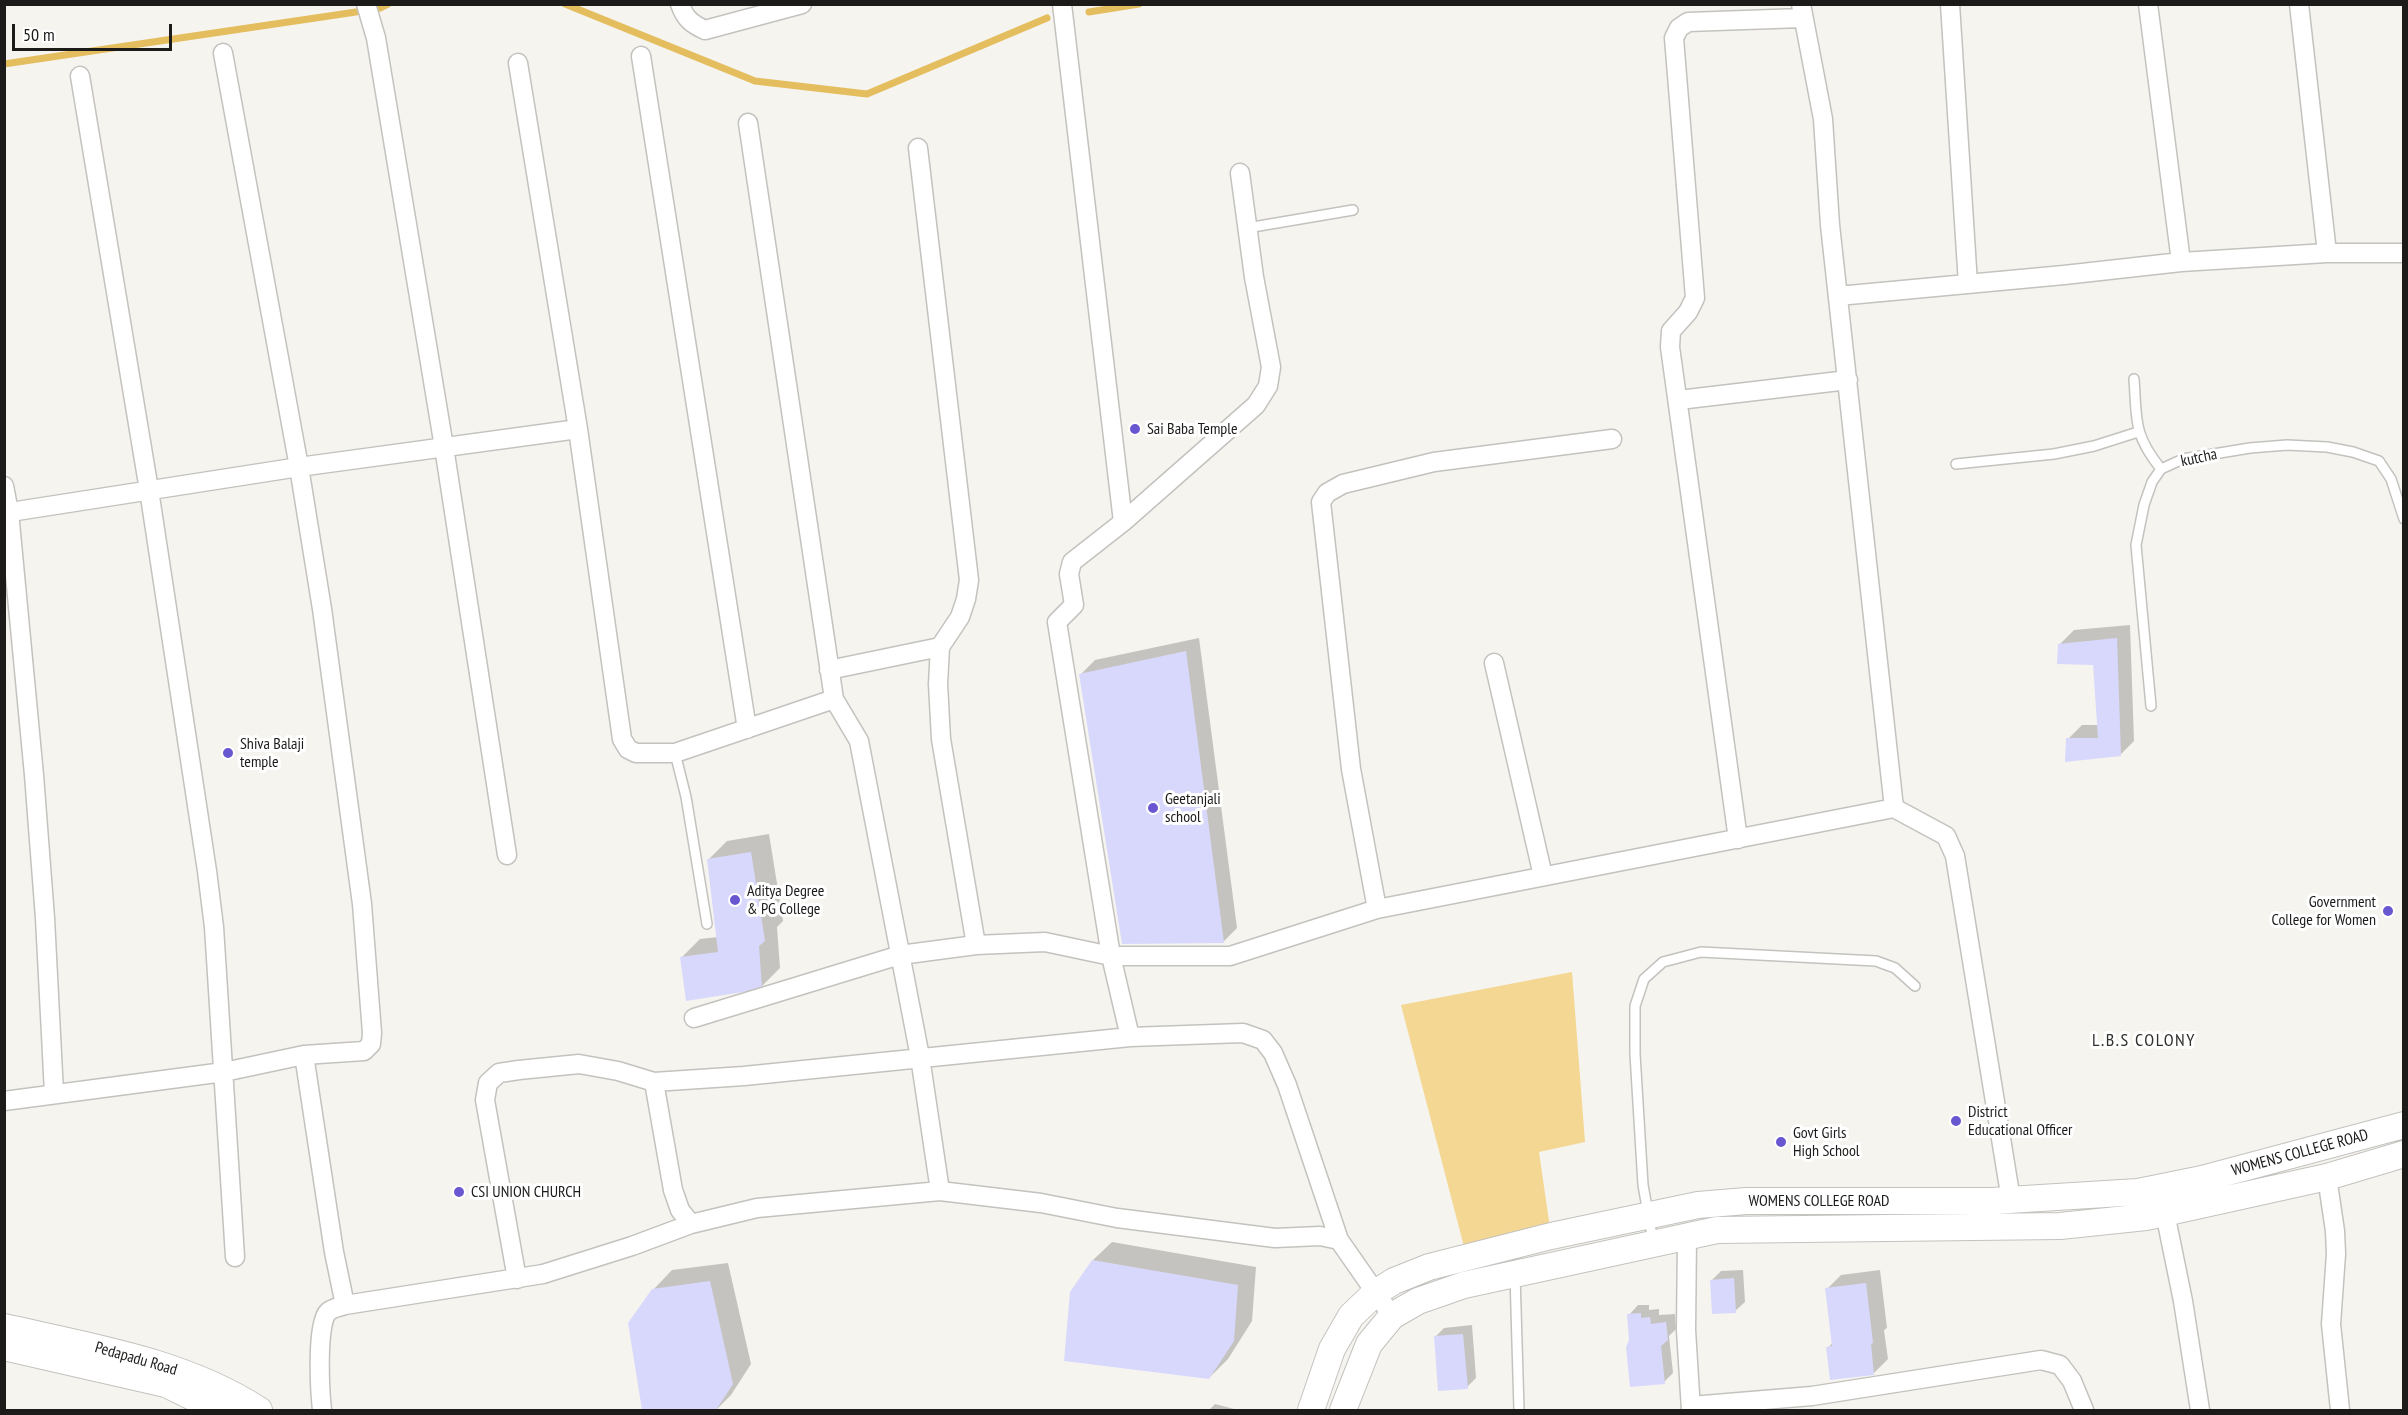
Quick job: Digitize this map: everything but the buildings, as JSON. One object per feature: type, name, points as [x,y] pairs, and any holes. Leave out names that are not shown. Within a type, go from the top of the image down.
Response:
[{"type":"main road","name":"WOMENS COLLEGE ROAD","points":[[1311,1410],[1332,1349],[1351,1316],[1376,1293],[1394,1281],[1429,1267],[1551,1236],[1698,1205],[1746,1201],[2012,1200],[2138,1192],[2202,1179],[2403,1125]]},
{"type":"main road","name":"WOMENS COLLEGE ROAD","points":[[1343,1410],[1369,1344],[1392,1316],[1418,1301],[1464,1285],[1717,1230],[2060,1226],[2115,1221],[2165,1213],[2327,1177],[2403,1154]]},
{"type":"main road","name":"Pedapadu Road","points":[[4,1327],[132,1356],[194,1376],[239,1397],[260,1410]]},
{"type":"main road","points":[[4,1347],[166,1384],[219,1410]]},
{"type":"street","points":[[366,4],[376,38],[444,447],[507,855]]},
{"type":"street","points":[[680,4],[691,24],[705,30],[802,4]]},
{"type":"street","points":[[1062,4],[1123,522]]},
{"type":"street","points":[[1950,4],[1968,284]]},
{"type":"street","points":[[2148,4],[2181,262]]},
{"type":"street","points":[[2299,4],[2327,253]]},
{"type":"street","points":[[1738,839],[1670,347],[1671,331],[1688,312],[1695,298],[1674,38],[1679,28],[1688,22],[1801,11],[1823,119],[1838,296],[1894,808]]},
{"type":"street","points":[[4,1101],[224,1072],[304,1055],[364,1051],[371,1044],[362,904],[322,609],[299,467],[223,53]]},
{"type":"street","points":[[641,56],[747,729]]},
{"type":"street","points":[[518,63],[578,429],[622,740],[628,749],[636,753],[677,759],[747,729],[836,704]]},
{"type":"street","points":[[80,76],[148,490],[207,871],[214,927],[235,1257]]},
{"type":"street","points":[[748,123],[829,670],[836,704],[859,741],[920,1057],[940,1191]]},
{"type":"street","points":[[918,148],[969,580],[960,616],[939,650],[941,739],[976,945]]},
{"type":"street","points":[[1130,1037],[1111,956],[1057,622],[1074,605],[1069,574],[1072,562],[1123,522],[1256,405],[1268,386],[1271,367],[1240,173]]},
{"type":"street","points":[[1838,296],[2181,262],[2327,253],[2403,252]]},
{"type":"street","points":[[1679,400],[1848,380]]},
{"type":"street","points":[[7,512],[299,467],[578,429]]},
{"type":"street","points":[[1377,909],[1352,769],[1321,502],[1327,494],[1343,484],[1434,462],[1612,439]]},
{"type":"street","points":[[4,486],[34,775],[45,918],[54,1093]]},
{"type":"street","points":[[829,670],[939,650]]},
{"type":"street","points":[[1494,663],[1543,876]]},
{"type":"street","points":[[694,1018],[900,955],[976,945],[1045,942],[1111,956],[1230,956],[1377,909],[1894,808],[1947,836],[1955,856],[2012,1200]]},
{"type":"street","points":[[517,1278],[485,1100],[488,1083],[499,1073],[579,1064],[618,1071],[654,1082],[1130,1037],[1243,1033],[1263,1040],[1274,1053],[1339,1240],[1392,1316]]},
{"type":"street","points":[[304,1055],[334,1252],[345,1305]]},
{"type":"street","points":[[654,1082],[673,1190],[680,1210],[691,1224]]},
{"type":"street","points":[[2327,1177],[2335,1231],[2336,1254],[2331,1324],[2340,1410]]},
{"type":"street","points":[[322,1410],[321,1373],[324,1319],[330,1311],[345,1305],[554,1270],[691,1224],[758,1208],[940,1191],[1041,1203],[1117,1218],[1275,1238],[1320,1236],[1339,1240]]},
{"type":"street","points":[[2165,1213],[2183,1301],[2200,1410]]},
{"type":"street","points":[[1687,1237],[1686,1330],[1691,1408],[1812,1395],[2041,1360],[2060,1365],[2072,1381],[2084,1410]]},
{"type":"lane","points":[[1250,227],[1353,210]]},
{"type":"lane","points":[[2134,379],[2138,432],[2145,449],[2161,468]]},
{"type":"lane","points":[[1956,464],[2064,452],[2094,446],[2138,432]]},
{"type":"lane","name":"kutcha","points":[[2151,706],[2136,545],[2144,505],[2152,482],[2161,468],[2183,459],[2250,448],[2287,445],[2327,447],[2353,452],[2379,461],[2391,479],[2403,519]]},
{"type":"lane","points":[[677,759],[686,797],[707,924]]},
{"type":"lane","points":[[1654,1244],[1639,1139],[1635,1054],[1635,1006],[1644,979],[1663,962],[1701,952],[1876,961],[1895,968],[1915,986]]},
{"type":"lane","points":[[1515,1274],[1518,1410]]},
{"type":"shaded area","points":[[1572,972],[1585,1142],[1539,1152],[1551,1235],[1468,1262],[1401,1005]]},
{"type":"waterway","points":[[380,8],[388,4]]},
{"type":"waterway","points":[[565,4],[755,81],[867,94],[1047,18]]},
{"type":"waterway","points":[[1089,12],[1139,4]]},
{"type":"waterway","points":[[4,64],[356,12]]},
{"type":"place","name":"Sai Baba Temple","points":[[1135,429]]},
{"type":"place","name":"Shiva Balaji temple","points":[[228,753]]},
{"type":"place","name":"Geetanjali school","points":[[1153,808]]},
{"type":"place","name":"Aditya Degree & PG College","points":[[735,900]]},
{"type":"place","name":"Government College for Women","points":[[2388,911]]},
{"type":"place","name":"District Educational Officer","points":[[1956,1121]]},
{"type":"place","name":"Govt Girls High School","points":[[1781,1142]]},
{"type":"place","name":"CSI UNION CHURCH","points":[[459,1192]]},
{"type":"district","name":"L.B.S COLONY","points":[[2144,1041]]}]
